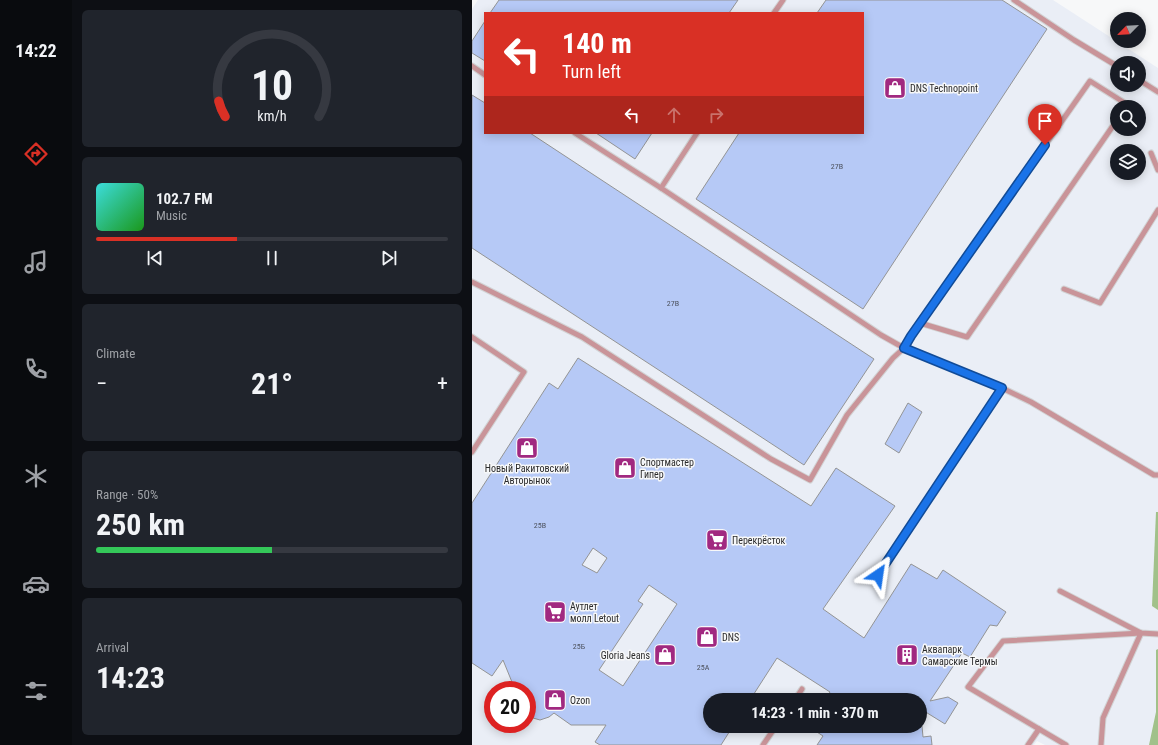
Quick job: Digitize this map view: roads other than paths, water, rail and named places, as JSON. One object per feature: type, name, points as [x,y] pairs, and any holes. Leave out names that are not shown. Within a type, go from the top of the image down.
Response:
[{"type":"lane","points":[[775,12],[783,0]]},
{"type":"lane","points":[[1014,0],[1110,62]]},
{"type":"lane","points":[[472,66],[484,74]]},
{"type":"lane","points":[[472,282],[582,337],[771,459],[810,480],[847,415],[893,358],[904,348],[1090,81],[1120,100]]},
{"type":"lane","points":[[1146,84],[1158,92]]},
{"type":"lane","points":[[920,324],[967,337],[1110,130]]},
{"type":"lane","points":[[577,134],[661,188],[881,335],[904,348],[1002,388],[1031,402],[1158,475]]},
{"type":"lane","points":[[661,188],[696,134]]},
{"type":"lane","points":[[1151,153],[1158,170]]},
{"type":"lane","points":[[1064,290],[1100,303],[1158,210]]},
{"type":"lane","points":[[472,338],[524,372],[472,452]]},
{"type":"lane","points":[[878,575],[1002,388]]},
{"type":"lane","points":[[1060,591],[1141,633]]},
{"type":"lane","points":[[1101,745],[1103,718],[1141,633]]},
{"type":"lane","points":[[1066,745],[968,688],[1003,641],[1141,633],[1158,634]]},
{"type":"lane","points":[[799,693],[802,689]]},
{"type":"lane","points":[[1028,745],[1038,729]]},
{"type":"lane","points":[[763,745],[771,733]]},
{"type":"place","name":"DNS Technopoint","points":[[895,88]]},
{"type":"place","name":"Новый Ракитовский Авторынок","points":[[527,448]]},
{"type":"place","name":"Спортмастер Гипер","points":[[625,468]]},
{"type":"place","name":"Перекрёсток","points":[[717,540]]},
{"type":"place","name":"Аутлет молл Letout","points":[[555,612]]},
{"type":"place","name":"DNS","points":[[707,637]]},
{"type":"place","name":"Gloria Jeans","points":[[665,655]]},
{"type":"place","name":"Аквапарк Самарские Термы","points":[[907,655]]},
{"type":"place","name":"Ozon","points":[[555,700]]}]
